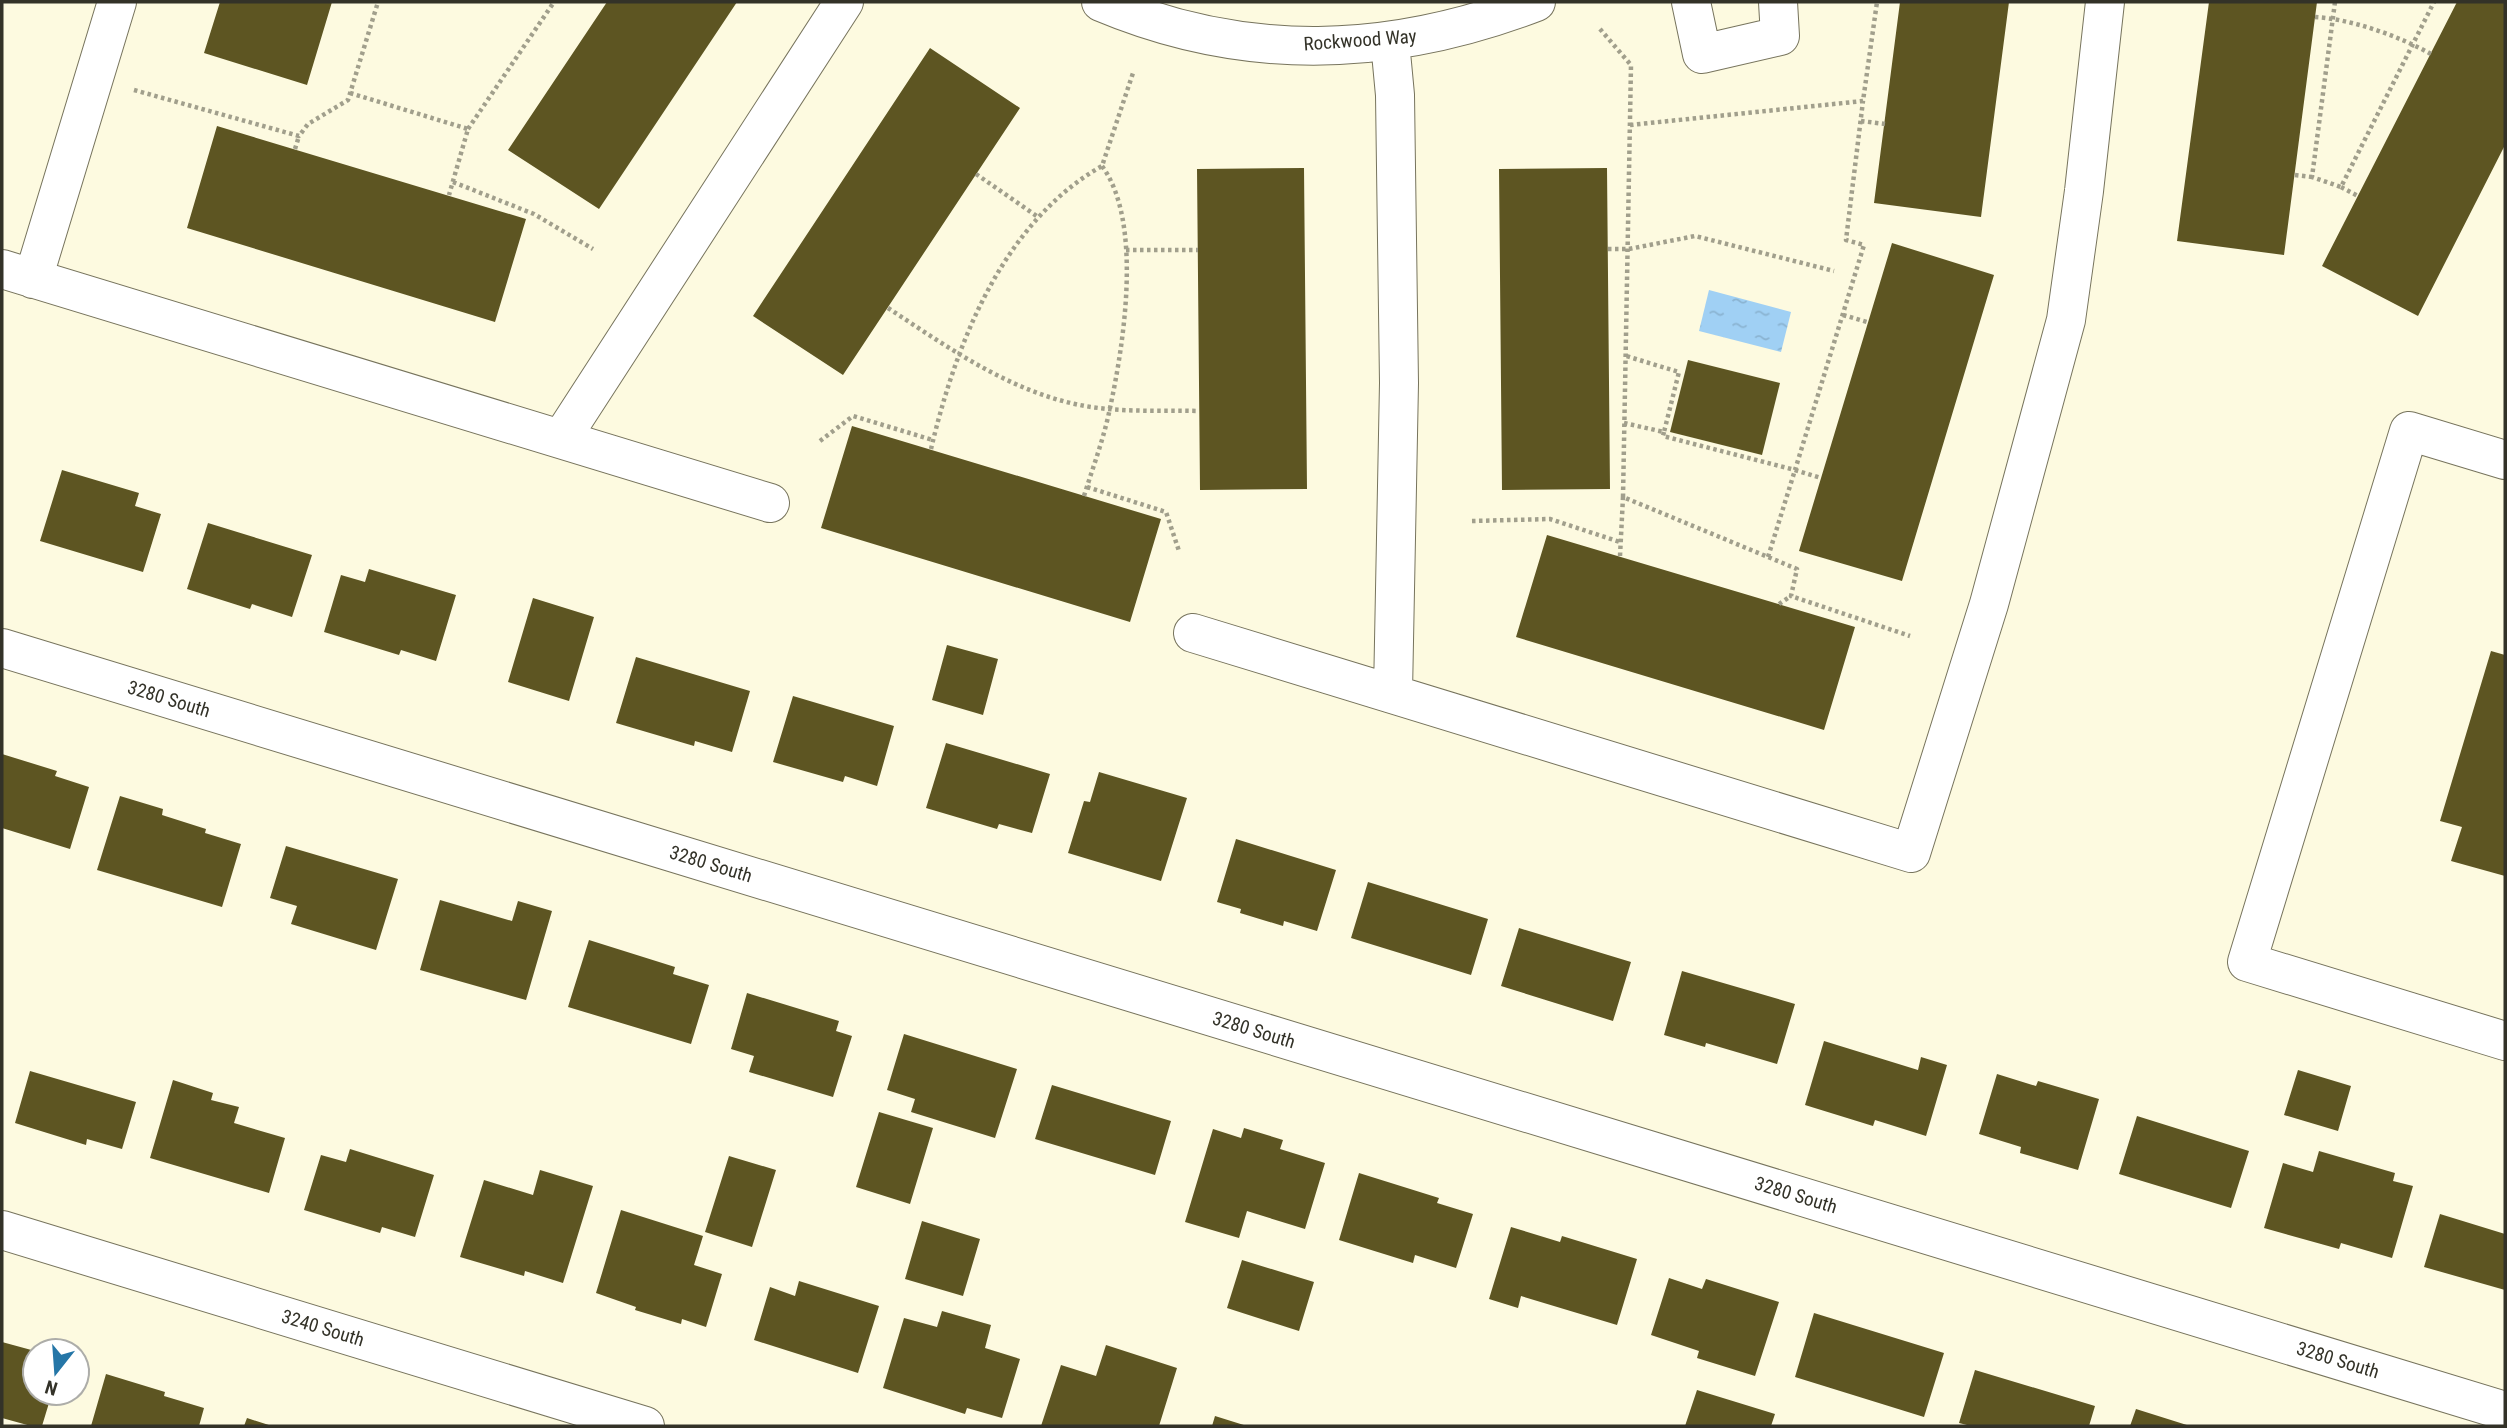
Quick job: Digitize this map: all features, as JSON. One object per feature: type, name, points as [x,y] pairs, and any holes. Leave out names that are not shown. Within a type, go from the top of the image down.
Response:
[{"type":"street","points":[[117,2],[17,274],[770,503]]},
{"type":"street","points":[[561,439],[845,2]]},
{"type":"street","name":"Rockwood Way","points":[[1101,2],[1140,18],[1199,34],[1260,44],[1324,46],[1390,41],[1443,32],[1536,2]]},
{"type":"street","points":[[1691,2],[1702,54],[1780,36],[1778,2]]},
{"type":"street","points":[[1193,633],[1911,853],[1989,604],[2066,320],[2084,191],[2105,2]]},
{"type":"street","points":[[1390,41],[1395,95],[1399,383],[1393,693]]},
{"type":"street","points":[[2505,460],[2409,431],[2246,962],[2505,1041]]},
{"type":"street","name":"3280 South","points":[[2,648],[2505,1411]]},
{"type":"street","name":"3240 South","points":[[2,1230],[645,1426]]},
{"type":"path","points":[[295,149],[299,136],[309,124],[348,100],[378,2]]},
{"type":"path","points":[[449,195],[468,130],[554,2]]},
{"type":"path","points":[[1769,558],[1864,245],[1846,240],[1877,2]]},
{"type":"path","points":[[2312,177],[2335,2]]},
{"type":"path","points":[[2340,187],[2434,2]]},
{"type":"path","points":[[2315,17],[2333,18],[2412,44],[2431,54]]},
{"type":"path","points":[[1600,29],[1631,65],[1629,249],[1620,556]]},
{"type":"path","points":[[931,449],[958,354],[999,271],[1038,217],[1076,180],[1102,166],[1133,73]]},
{"type":"path","points":[[350,93],[468,130]]},
{"type":"path","points":[[1630,125],[1863,101]]},
{"type":"path","points":[[171,102],[299,136]]},
{"type":"path","points":[[1861,121],[1885,124]]},
{"type":"path","points":[[1084,496],[1110,409],[1124,318],[1126,250],[1123,215],[1114,181],[1102,166]]},
{"type":"path","points":[[976,174],[1038,217]]},
{"type":"path","points":[[2295,175],[2312,177],[2358,196]]},
{"type":"path","points":[[453,182],[534,214],[593,249]]},
{"type":"path","points":[[1608,249],[1629,249],[1695,236],[1834,271]]},
{"type":"path","points":[[1126,250],[1198,250]]},
{"type":"path","points":[[888,307],[958,354],[1037,393],[1074,404],[1110,409],[1199,411]]},
{"type":"path","points":[[1843,315],[1867,323]]},
{"type":"path","points":[[1626,356],[1679,372],[1662,436],[1821,478]]},
{"type":"path","points":[[820,441],[853,416],[933,440]]},
{"type":"path","points":[[1624,423],[1664,432]]},
{"type":"path","points":[[1087,487],[1166,512],[1179,551]]},
{"type":"path","points":[[1623,497],[1797,569],[1791,596],[1779,604]]},
{"type":"path","points":[[1472,522],[1549,519],[1620,542]]},
{"type":"path","points":[[1791,596],[1910,636]]},
{"type":"water","points":[[1709,290],[1791,312],[1781,352],[1699,331]]},
{"type":"building","points":[[220,2],[332,2],[307,85],[204,53]]},
{"type":"building","points":[[607,2],[737,2],[599,209],[508,150]]},
{"type":"building","points":[[1900,2],[2009,2],[1981,217],[1874,203]]},
{"type":"building","points":[[2209,2],[2317,2],[2284,255],[2177,241]]},
{"type":"building","points":[[2457,2],[2505,2],[2505,145],[2418,316],[2322,266]]},
{"type":"building","points":[[930,48],[1020,108],[843,375],[753,316]]},
{"type":"building","points":[[217,126],[526,219],[495,322],[187,228]]},
{"type":"building","points":[[1304,168],[1307,489],[1200,490],[1197,169]]},
{"type":"building","points":[[1607,168],[1610,489],[1502,490],[1499,169]]},
{"type":"building","points":[[1892,243],[1994,275],[1902,581],[1799,551]]},
{"type":"building","points":[[1688,360],[1780,383],[1762,455],[1670,432]]},
{"type":"building","points":[[852,426],[1161,519],[1130,622],[821,528]]},
{"type":"building","points":[[62,470],[139,493],[135,506],[161,514],[143,572],[40,541]]},
{"type":"building","points":[[208,523],[312,555],[292,617],[252,604],[250,609],[187,589]]},
{"type":"building","points":[[1547,535],[1855,627],[1824,730],[1516,637]]},
{"type":"building","points":[[369,569],[456,595],[436,661],[401,650],[399,655],[324,632],[341,575],[365,582]]},
{"type":"building","points":[[533,598],[594,617],[569,701],[508,682]]},
{"type":"building","points":[[947,645],[998,659],[983,715],[932,700]]},
{"type":"building","points":[[2491,651],[2505,655],[2505,876],[2451,861],[2462,827],[2440,821]]},
{"type":"building","points":[[636,657],[750,691],[732,752],[695,741],[694,746],[616,723]]},
{"type":"building","points":[[793,696],[894,726],[877,786],[845,776],[843,782],[773,762]]},
{"type":"building","points":[[946,743],[1050,774],[1032,833],[999,824],[997,829],[926,808]]},
{"type":"building","points":[[2,754],[57,771],[55,776],[89,787],[70,849],[2,828]]},
{"type":"building","points":[[1099,772],[1187,798],[1161,881],[1068,853],[1084,801],[1090,802]]},
{"type":"building","points":[[120,796],[163,809],[162,815],[241,844],[222,907],[97,870]]},
{"type":"building","points":[[1236,839],[1336,870],[1317,931],[1284,921],[1283,926],[1240,913],[1241,909],[1217,902]]},
{"type":"building","points":[[286,846],[398,879],[376,950],[291,924],[297,906],[270,898]]},
{"type":"building","points":[[1368,882],[1488,919],[1471,975],[1351,938]]},
{"type":"building","points":[[440,900],[512,921],[518,901],[552,911],[526,1000],[420,970]]},
{"type":"building","points":[[1519,928],[1631,962],[1613,1021],[1501,986]]},
{"type":"building","points":[[589,940],[675,967],[673,974],[709,985],[691,1044],[568,1007]]},
{"type":"building","points":[[1682,971],[1795,1004],[1777,1064],[1706,1043],[1705,1047],[1664,1035]]},
{"type":"building","points":[[747,993],[839,1021],[836,1031],[852,1036],[833,1097],[749,1072],[754,1056],[731,1049]]},
{"type":"building","points":[[904,1034],[1017,1069],[995,1138],[911,1112],[915,1099],[887,1090]]},
{"type":"building","points":[[1824,1041],[1918,1070],[1921,1057],[1947,1065],[1926,1136],[1875,1120],[1873,1126],[1805,1105]]},
{"type":"building","points":[[2298,1070],[2351,1086],[2338,1131],[2284,1115]]},
{"type":"building","points":[[30,1071],[136,1102],[122,1149],[87,1139],[86,1145],[15,1123]]},
{"type":"building","points":[[1997,1074],[2036,1086],[2038,1081],[2099,1099],[2078,1170],[2020,1153],[2021,1147],[1979,1134]]},
{"type":"building","points":[[173,1080],[213,1093],[211,1100],[239,1107],[234,1123],[285,1138],[269,1193],[150,1158]]},
{"type":"building","points":[[1052,1085],[1171,1121],[1155,1175],[1035,1139]]},
{"type":"building","points":[[879,1112],[933,1128],[910,1204],[856,1187]]},
{"type":"building","points":[[2137,1116],[2249,1151],[2231,1208],[2119,1174]]},
{"type":"building","points":[[1244,1128],[1283,1140],[1280,1149],[1325,1163],[1305,1229],[1247,1211],[1239,1238],[1185,1222],[1213,1129],[1241,1138]]},
{"type":"building","points":[[350,1149],[434,1175],[415,1237],[382,1227],[380,1233],[304,1210],[321,1155],[346,1162]]},
{"type":"building","points":[[2319,1151],[2395,1173],[2393,1181],[2413,1186],[2392,1258],[2341,1243],[2339,1249],[2264,1228],[2283,1163],[2313,1172]]},
{"type":"building","points":[[729,1156],[776,1170],[752,1247],[705,1232]]},
{"type":"building","points":[[540,1170],[593,1186],[563,1283],[525,1271],[524,1276],[460,1257],[484,1180],[533,1195]]},
{"type":"building","points":[[1359,1173],[1439,1198],[1437,1203],[1473,1214],[1456,1268],[1415,1255],[1413,1263],[1339,1240]]},
{"type":"building","points":[[621,1210],[703,1236],[694,1265],[722,1274],[706,1327],[682,1319],[681,1324],[635,1310],[636,1307],[596,1293]]},
{"type":"building","points":[[2440,1214],[2505,1234],[2505,1290],[2424,1267]]},
{"type":"building","points":[[922,1221],[980,1239],[963,1296],[905,1279]]},
{"type":"building","points":[[1511,1227],[1560,1242],[1562,1236],[1637,1259],[1617,1325],[1521,1296],[1518,1308],[1489,1299]]},
{"type":"building","points":[[1242,1260],[1314,1282],[1299,1331],[1227,1308]]},
{"type":"building","points":[[1669,1278],[1702,1289],[1706,1279],[1779,1302],[1755,1376],[1697,1358],[1699,1351],[1651,1335]]},
{"type":"building","points":[[799,1281],[879,1306],[858,1373],[754,1340],[770,1287],[795,1296]]},
{"type":"building","points":[[942,1311],[991,1325],[985,1348],[1020,1359],[1002,1418],[967,1408],[965,1414],[883,1388],[904,1318],[937,1327]]},
{"type":"building","points":[[1814,1313],[1944,1353],[1924,1417],[1795,1377]]},
{"type":"building","points":[[2,1342],[21,1347],[21,1407],[48,1407],[42,1426],[31,1426],[2,1418]]},
{"type":"building","points":[[1106,1345],[1177,1368],[1159,1426],[1041,1426],[1061,1365],[1096,1376]]},
{"type":"building","points":[[1975,1370],[2095,1406],[2089,1426],[1971,1426],[1959,1423]]},
{"type":"building","points":[[106,1374],[165,1392],[164,1396],[204,1408],[199,1426],[91,1426]]},
{"type":"building","points":[[1697,1390],[1775,1414],[1771,1426],[1685,1426]]},
{"type":"building","points":[[2136,1409],[2190,1426],[2130,1426]]},
{"type":"building","points":[[1215,1416],[1247,1426],[1212,1426]]},
{"type":"building","points":[[247,1418],[272,1426],[244,1426]]}]
